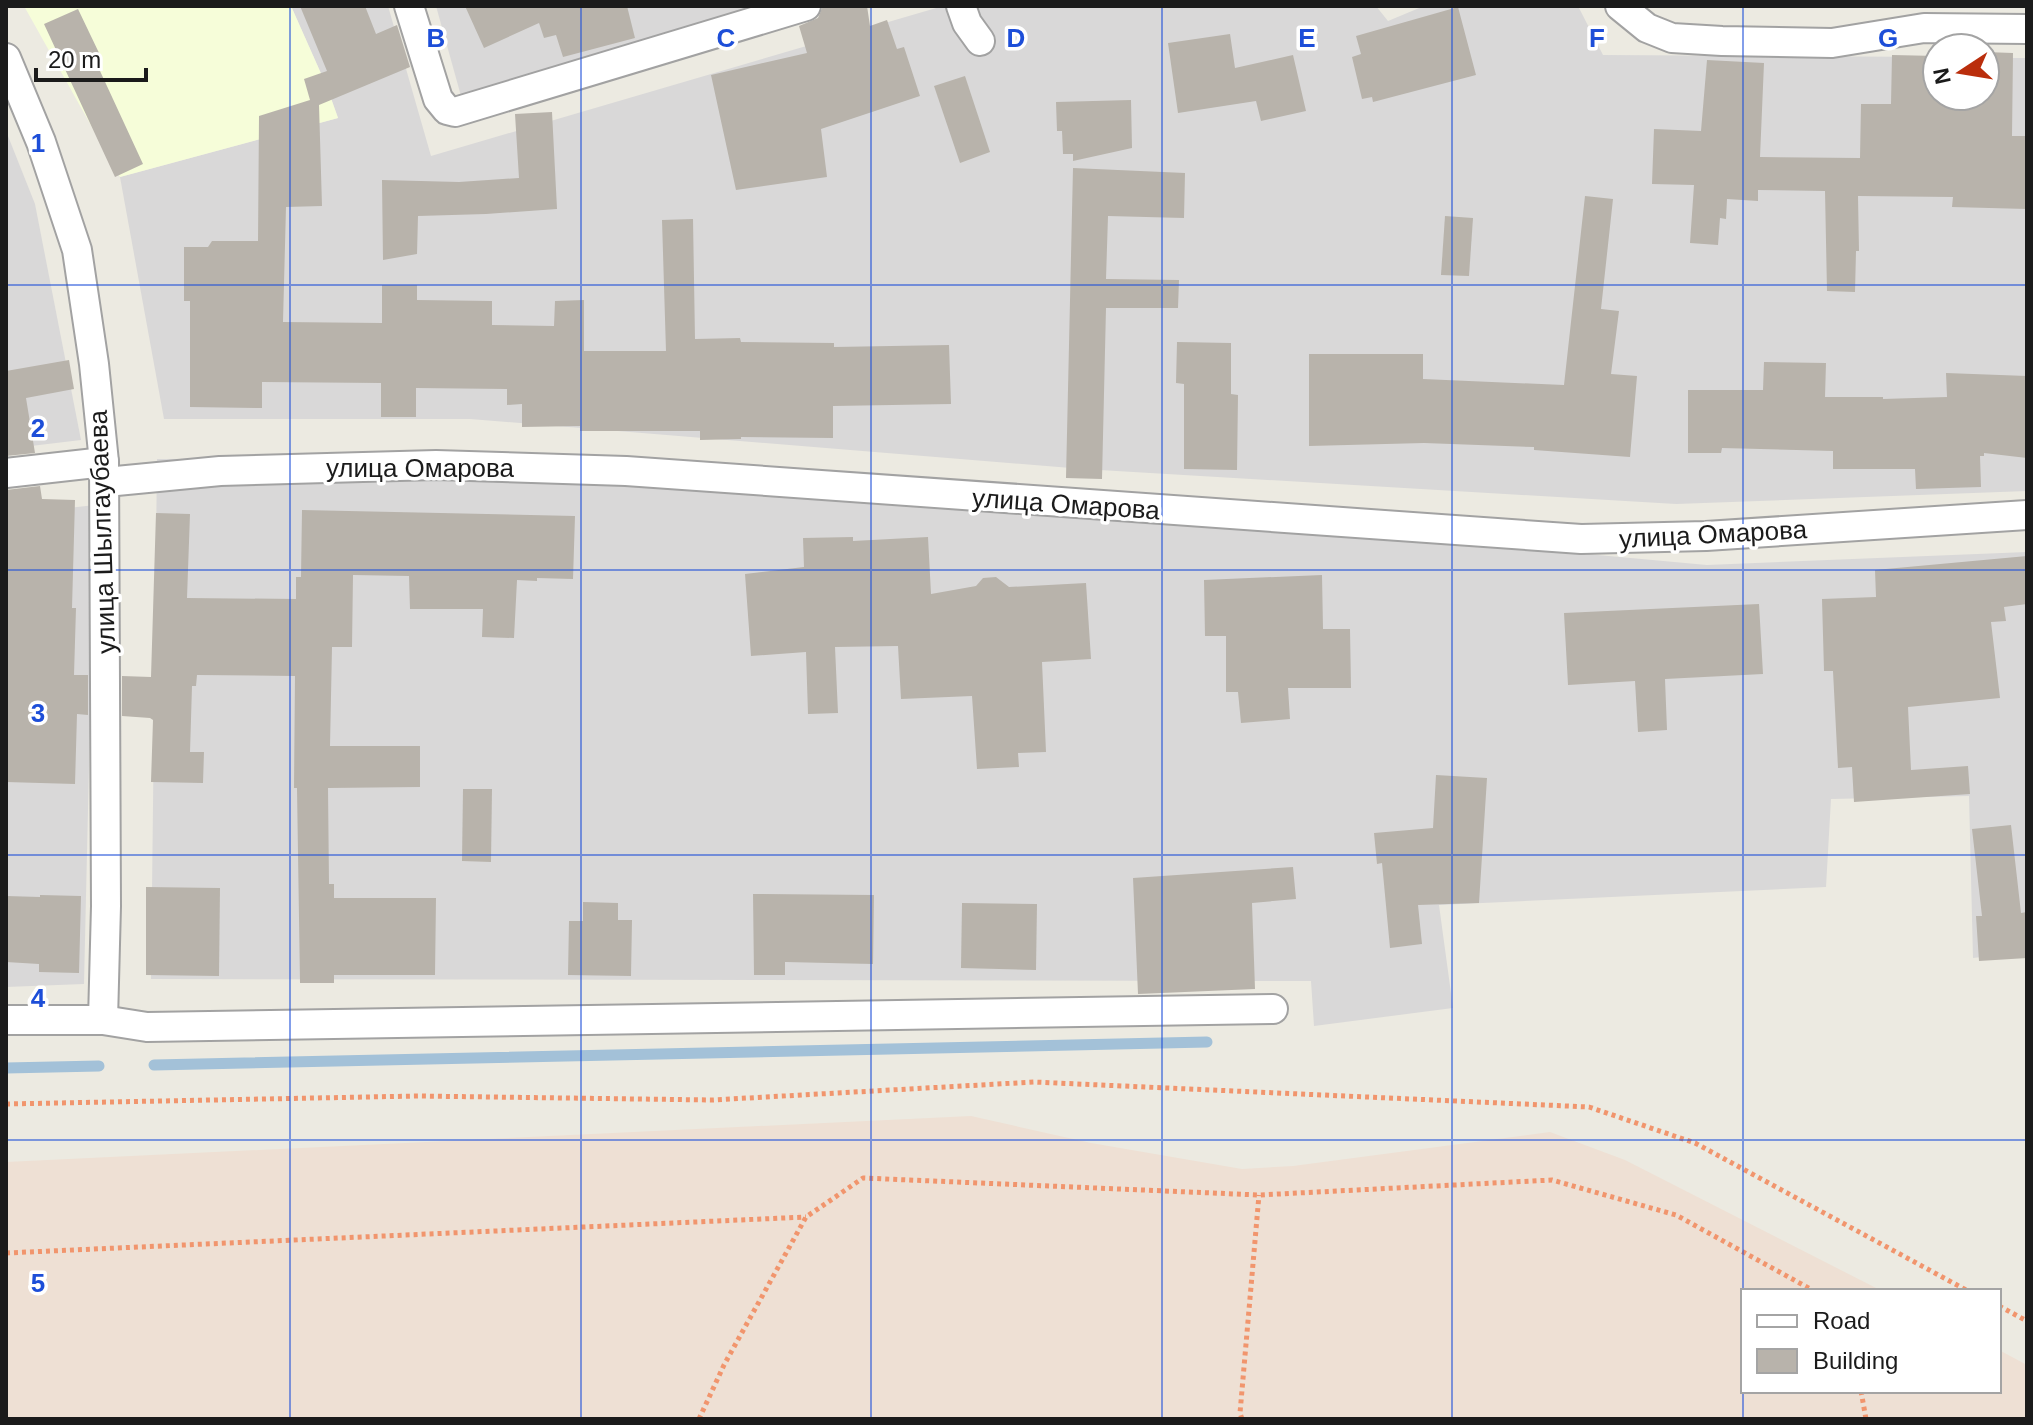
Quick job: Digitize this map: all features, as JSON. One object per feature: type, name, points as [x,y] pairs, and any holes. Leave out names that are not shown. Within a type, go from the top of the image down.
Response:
[{"type":"street","points":[[409,6],[438,99],[447,110],[455,112],[806,6]]},
{"type":"street","points":[[961,6],[967,23],[980,41]]},
{"type":"street","points":[[1620,6],[1647,28],[1672,38],[1722,41],[1832,43],[1924,28],[2027,29]]},
{"type":"street","name":"улица Шылгаубаева","points":[[6,58],[41,142],[77,250],[94,364],[105,472],[106,906],[103,1020]]},
{"type":"street","name":"улица Омарова","points":[[6,473],[436,465],[626,471],[1581,539],[1706,536],[2027,515]]},
{"type":"street","points":[[6,1020],[103,1020],[147,1027],[1273,1009]]},
{"type":"path","points":[[6,1104],[418,1096],[712,1100],[1034,1082],[1589,1107],[1695,1143],[1964,1289]]},
{"type":"path","points":[[699,1419],[724,1365],[806,1217],[863,1178],[1259,1195],[1552,1180],[1676,1215],[1810,1289]]},
{"type":"path","points":[[1242,1419],[1240,1413],[1259,1195]]},
{"type":"path","points":[[6,1253],[806,1217]]},
{"type":"path","points":[[2001,1307],[2027,1321]]},
{"type":"path","points":[[1861,1393],[1866,1419]]},
{"type":"shaded area","points":[[24,6],[291,6],[338,118],[120,177]]},
{"type":"shaded area","points":[[291,6],[388,6],[431,156],[943,6],[1376,6],[1388,21],[1424,6],[1578,6],[1603,55],[1921,57],[1921,112],[2001,112],[2001,58],[2027,58],[2027,491],[1676,504],[1083,469],[470,419],[164,419],[120,177],[338,118]]},
{"type":"shaded area","points":[[436,6],[770,6],[461,96]]},
{"type":"shaded area","points":[[6,131],[35,204],[81,440],[6,449]]},
{"type":"shaded area","points":[[534,458],[1707,565],[2027,552],[2027,952],[1973,958],[1969,796],[1831,799],[1826,887],[1439,905],[1453,1008],[1314,1026],[1311,981],[151,979],[157,459]]},
{"type":"shaded area","points":[[95,505],[84,984],[6,987],[6,515]]},
{"type":"shaded area","points":[[971,1116],[1091,1143],[1242,1169],[1293,1166],[1550,1132],[1625,1160],[1878,1289],[1741,1289],[1741,1393],[2001,1393],[2001,1351],[2027,1365],[2027,1419],[6,1419],[6,1162]]},
{"type":"building","points":[[300,6],[365,6],[376,34],[397,25],[410,67],[319,105],[322,206],[286,207],[283,322],[382,323],[382,285],[417,285],[417,300],[492,301],[492,325],[554,326],[555,301],[584,300],[584,351],[666,351],[662,220],[693,219],[695,339],[834,343],[834,347],[949,345],[951,404],[833,406],[833,438],[700,440],[700,431],[580,431],[580,426],[522,427],[522,404],[507,405],[507,389],[416,388],[416,417],[381,417],[381,383],[262,382],[262,408],[190,407],[190,301],[184,301],[184,247],[208,247],[212,241],[258,241],[259,116],[310,100],[304,79],[327,71]]},
{"type":"building","points":[[465,6],[627,6],[635,38],[563,57],[556,35],[544,38],[539,23],[484,48]]},
{"type":"building","points":[[823,6],[867,6],[870,26],[887,20],[897,49],[904,47],[920,96],[821,129],[827,177],[736,190],[711,75],[807,53],[799,26],[818,18]]},
{"type":"building","points":[[1458,7],[1476,75],[1373,102],[1372,97],[1362,99],[1352,57],[1361,54],[1356,36]]},
{"type":"building","points":[[78,9],[100,55],[94,58],[143,164],[115,177],[44,24]]},
{"type":"building","points":[[1230,34],[1235,68],[1293,55],[1306,111],[1261,121],[1256,101],[1178,113],[1168,43]]},
{"type":"building","points":[[2001,53],[2013,53],[2012,136],[2027,136],[2027,209],[1952,207],[1953,197],[1858,196],[1859,251],[1856,251],[1855,292],[1827,291],[1825,191],[1758,190],[1758,201],[1727,199],[1726,219],[1720,218],[1718,245],[1690,243],[1694,185],[1652,184],[1654,129],[1701,131],[1707,60],[1764,63],[1760,157],[1860,158],[1861,104],[1891,104],[1892,55],[1921,56],[1921,112],[2001,112]]},
{"type":"building","points":[[965,76],[990,152],[960,163],[934,86]]},
{"type":"building","points":[[1131,100],[1132,148],[1073,161],[1073,154],[1063,154],[1062,131],[1057,131],[1056,102]]},
{"type":"building","points":[[552,112],[557,209],[418,216],[417,254],[383,260],[382,180],[459,182],[519,178],[515,114]]},
{"type":"building","points":[[1073,168],[1185,173],[1184,218],[1108,216],[1106,279],[1179,280],[1178,308],[1106,308],[1102,479],[1066,478]]},
{"type":"building","points":[[1585,196],[1613,199],[1601,309],[1619,311],[1611,374],[1637,376],[1630,457],[1534,450],[1534,447],[1424,443],[1309,446],[1309,354],[1423,354],[1423,379],[1564,385]]},
{"type":"building","points":[[1445,216],[1473,218],[1469,276],[1441,275]]},
{"type":"building","points":[[1177,342],[1231,343],[1231,394],[1238,395],[1237,470],[1184,469],[1184,384],[1176,383]]},
{"type":"building","points":[[69,360],[74,389],[26,398],[35,453],[6,456],[6,371]]},
{"type":"building","points":[[1764,362],[1826,363],[1825,397],[1947,397],[1946,373],[2027,376],[2027,458],[1984,453],[1980,456],[1981,487],[1916,489],[1915,469],[1833,469],[1833,451],[1722,448],[1721,453],[1688,453],[1688,390],[1763,390]]},
{"type":"building","points":[[40,486],[42,499],[75,500],[74,675],[88,675],[88,715],[77,714],[75,784],[6,782],[6,490]]},
{"type":"building","points":[[302,510],[575,516],[573,579],[517,580],[514,638],[482,637],[483,609],[410,609],[409,576],[353,575],[352,647],[332,647],[330,746],[420,746],[420,787],[328,788],[329,884],[334,884],[334,898],[436,898],[435,975],[334,975],[334,983],[300,983],[297,788],[294,788],[295,676],[197,675],[196,686],[192,686],[190,752],[204,752],[203,783],[151,782],[153,720],[122,716],[122,676],[151,677],[156,513],[190,514],[187,598],[296,599],[296,577],[301,577]]},
{"type":"building","points":[[853,537],[853,541],[928,537],[931,594],[976,586],[983,578],[996,577],[1009,587],[1086,583],[1091,659],[1042,662],[1046,752],[1018,753],[1019,767],[977,769],[972,696],[901,699],[898,646],[835,647],[838,713],[808,714],[806,652],[751,656],[745,574],[804,567],[803,538]]},
{"type":"building","points":[[2027,556],[2027,604],[2004,607],[2006,621],[1991,622],[2000,698],[1908,707],[1911,770],[1968,766],[1970,794],[1854,802],[1852,767],[1838,768],[1833,671],[1824,671],[1822,599],[1876,597],[1875,570]]},
{"type":"building","points":[[1322,575],[1323,629],[1350,629],[1351,688],[1288,688],[1290,719],[1241,723],[1238,692],[1226,692],[1226,636],[1205,636],[1204,580]]},
{"type":"building","points":[[1759,604],[1763,674],[1665,679],[1667,730],[1638,732],[1635,681],[1568,685],[1564,613]]},
{"type":"building","points":[[1436,775],[1487,778],[1479,903],[1418,905],[1422,944],[1390,948],[1382,863],[1377,864],[1374,833],[1433,828]]},
{"type":"building","points":[[463,789],[492,789],[491,862],[462,861]]},
{"type":"building","points":[[2011,825],[2021,913],[2027,912],[2027,958],[1979,961],[1976,916],[1982,916],[1972,829]]},
{"type":"building","points":[[1293,867],[1296,899],[1252,903],[1255,989],[1138,994],[1133,878]]},
{"type":"building","points":[[146,887],[220,888],[219,976],[146,975]]},
{"type":"building","points":[[753,894],[874,895],[873,964],[785,962],[785,975],[754,975]]},
{"type":"building","points":[[6,896],[81,896],[79,973],[39,972],[39,964],[6,962]]},
{"type":"building","points":[[583,902],[618,903],[618,920],[632,920],[631,976],[568,975],[569,921],[583,921]]},
{"type":"building","points":[[962,903],[1037,904],[1036,970],[961,968]]},
{"type":"waterway","points":[[154,1065],[1207,1042]]},
{"type":"waterway","points":[[6,1068],[99,1066]]}]
